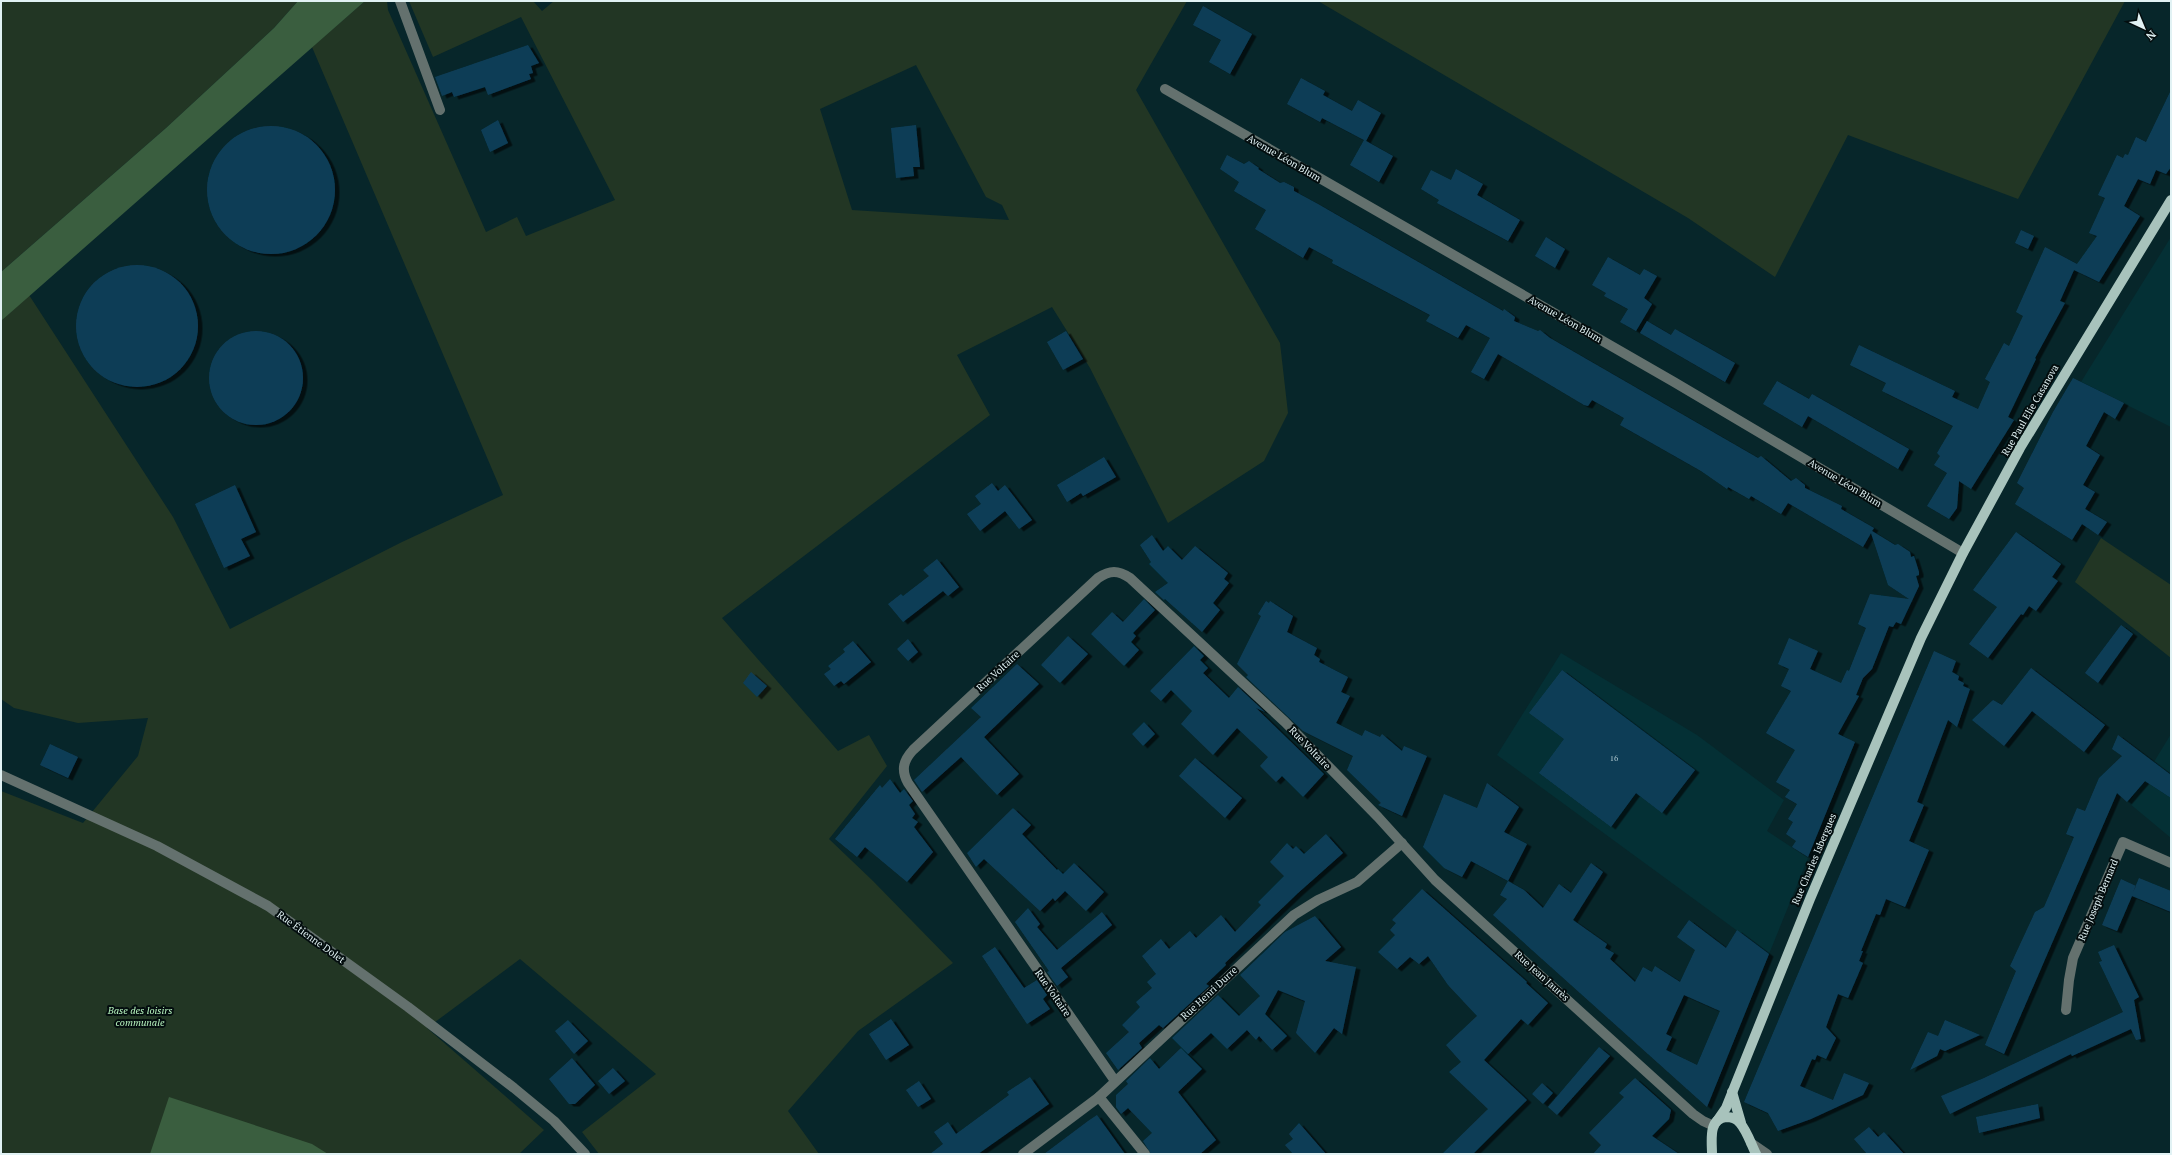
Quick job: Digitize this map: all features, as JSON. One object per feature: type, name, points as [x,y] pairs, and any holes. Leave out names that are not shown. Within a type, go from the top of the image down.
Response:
[{"type":"main road","name":"Rue Paul Elie Casanova","points":[[1921,638],[1963,553],[2045,406],[2171,200]]},
{"type":"main road","name":"Rue Charles Isbergues","points":[[1716,1124],[1726,1108],[1732,1090],[1875,742],[1921,638]]},
{"type":"main road","points":[[1732,1090],[1735,1107],[1756,1154]]},
{"type":"main road","points":[[1712,1153],[1716,1124],[1728,1117],[1741,1123]]},
{"type":"street","points":[[400,1],[440,110]]},
{"type":"street","name":"Avenue Léon Blum","points":[[1165,89],[1674,382],[1963,553]]},
{"type":"street","name":"Rue Voltaire","points":[[1116,1082],[908,783],[904,770],[904,763],[913,750],[1098,578],[1110,571],[1124,573],[1285,722],[1378,817]]},
{"type":"street","name":"Rue Étienne Dolet","points":[[1,775],[157,846],[268,906],[402,1002],[514,1088],[554,1121],[585,1154]]},
{"type":"street","name":"Rue Jean Jaurès","points":[[1378,817],[1445,889],[1693,1114],[1703,1121],[1716,1124]]},
{"type":"street","name":"Rue Joseph Bernard","points":[[2066,1010],[2068,980],[2073,958],[2123,842],[2171,863]]},
{"type":"street","name":"Rue Henri Durre","points":[[1023,1154],[1099,1097],[1116,1082],[1289,918],[1308,905],[1357,882],[1402,843]]},
{"type":"street","points":[[1099,1097],[1145,1154]]},
{"type":"street","points":[[1751,1143],[1767,1154]]},
{"type":"shaded area","points":[[2171,237],[2171,427],[2081,382]]},
{"type":"shaded area","points":[[1561,653],[1697,735],[1784,800],[1767,831],[1808,858],[1769,954],[1497,755]]},
{"type":"shaded area","points":[[2171,734],[2171,838],[2129,803]]},
{"type":"green space","points":[[1,1],[298,1],[274,28],[166,128],[1,272]]},
{"type":"green space","points":[[298,1],[365,1],[1,321],[1,272],[166,128],[274,28]]},
{"type":"green space","name":"Base des loisirs communale","points":[[365,1],[387,1],[388,10],[486,232],[517,217],[526,236],[615,200],[521,17],[433,57],[409,1],[533,1],[542,11],[554,1],[1187,1],[1136,90],[1280,343],[1288,413],[1264,461],[1168,523],[1090,368],[1052,307],[957,355],[990,415],[722,618],[838,751],[869,735],[887,766],[829,839],[873,881],[953,963],[858,1031],[788,1111],[819,1154],[599,1154],[582,1132],[656,1074],[520,959],[427,1028],[544,1130],[519,1154],[1,1154],[1,791],[83,823],[138,756],[148,718],[78,723],[14,708],[1,699],[1,321],[29,295],[173,517],[230,629],[402,542],[503,495],[312,47]],"holes":[[[916,65],[986,197],[1002,205],[1009,220],[852,210],[820,109]]]},
{"type":"green space","points":[[1318,1],[2125,1],[2018,199],[1848,135],[1775,277],[1688,218]]},
{"type":"green space","points":[[2101,538],[2171,585],[2171,658],[2075,582]]},
{"type":"green space","points":[[169,1097],[312,1144],[328,1154],[150,1154]]},
{"type":"building","points":[[1203,6],[1252,34],[1230,74],[1209,62],[1221,40],[1193,25]]},
{"type":"building","points":[[528,45],[539,63],[531,66],[533,73],[529,74],[531,79],[488,95],[485,87],[454,97],[452,92],[442,96],[435,77]]},
{"type":"building","points":[[1301,78],[1325,91],[1323,95],[1352,111],[1358,100],[1381,113],[1366,141],[1393,156],[1379,182],[1350,165],[1364,140],[1322,118],[1320,122],[1287,104]]},
{"type":"building","points":[[2171,90],[2171,167],[2166,174],[2156,170],[2150,184],[2138,179],[2124,206],[2140,216],[2099,282],[2074,270],[2060,301],[2065,303],[2035,358],[2036,359],[2008,417],[2014,420],[1971,489],[1959,481],[1957,508],[1949,519],[1927,506],[1947,473],[1934,465],[1940,456],[1937,453],[1953,426],[1882,391],[1886,383],[1850,365],[1859,345],[1955,391],[1952,397],[1978,409],[1990,382],[1985,379],[2004,343],[2009,346],[2023,316],[2016,312],[2045,247],[2077,264],[2097,236],[2089,233],[2105,198],[2098,195],[2117,155],[2123,158],[2125,154],[2128,155],[2136,137],[2146,142]]},
{"type":"building","points":[[498,120],[508,143],[490,152],[481,130]]},
{"type":"building","points":[[916,125],[920,167],[913,167],[914,176],[896,178],[891,128]]},
{"type":"building","points":[[271,126],[295,131],[316,145],[330,166],[335,190],[330,214],[316,235],[295,249],[271,254],[247,249],[226,235],[212,214],[207,190],[212,166],[226,145],[247,131]]},
{"type":"building","points":[[1227,155],[1244,164],[1249,161],[1259,168],[1258,169],[1280,183],[1284,182],[1294,187],[1294,191],[1503,311],[1504,309],[1515,317],[1514,321],[1538,331],[1540,330],[1550,338],[1758,458],[1761,456],[1791,481],[1796,478],[1805,485],[1805,488],[1842,506],[1841,509],[1874,528],[1872,531],[1910,552],[1911,557],[1914,556],[1919,572],[1919,575],[1916,576],[1919,586],[1901,624],[1896,622],[1893,627],[1889,626],[1872,669],[1863,678],[1856,695],[1859,696],[1838,734],[1855,742],[1808,857],[1792,847],[1796,841],[1786,834],[1793,822],[1788,819],[1797,804],[1785,797],[1790,790],[1776,782],[1795,750],[1766,733],[1791,691],[1781,686],[1789,669],[1778,664],[1789,638],[1818,651],[1810,669],[1841,683],[1847,670],[1849,671],[1866,628],[1858,624],[1870,594],[1909,599],[1888,585],[1871,533],[1863,547],[1788,503],[1781,514],[1751,496],[1749,499],[1728,487],[1727,489],[1701,471],[1620,425],[1624,418],[1592,400],[1588,406],[1584,405],[1498,354],[1484,379],[1471,372],[1490,338],[1466,325],[1458,338],[1426,321],[1430,315],[1332,263],[1333,260],[1309,247],[1303,258],[1255,229],[1266,210],[1234,191],[1239,182],[1220,169]]},
{"type":"building","points":[[1456,169],[1483,184],[1477,195],[1520,220],[1508,241],[1437,203],[1439,200],[1421,189],[1431,170],[1451,180]]},
{"type":"building","points":[[2021,230],[2034,236],[2028,249],[2015,243]]},
{"type":"building","points":[[1546,237],[1565,249],[1555,268],[1535,256]]},
{"type":"building","points":[[1608,257],[1640,275],[1644,269],[1657,276],[1644,298],[1652,304],[1636,331],[1620,322],[1628,309],[1604,296],[1606,293],[1592,285]]},
{"type":"building","points":[[137,265],[149,266],[160,270],[171,275],[180,283],[188,292],[193,303],[197,314],[197,338],[193,349],[188,360],[180,369],[171,377],[160,382],[149,386],[137,387],[125,386],[114,382],[103,377],[94,369],[86,360],[81,349],[77,338],[76,326],[77,314],[81,303],[86,292],[94,283],[103,275],[114,270],[125,266]]},
{"type":"building","points":[[1647,321],[1671,335],[1675,329],[1735,363],[1725,382],[1640,333]]},
{"type":"building","points":[[256,331],[274,335],[289,345],[299,360],[303,378],[299,396],[289,411],[274,421],[256,425],[238,421],[223,411],[213,396],[209,378],[213,360],[223,345],[238,335]]},
{"type":"building","points":[[1066,331],[1083,359],[1063,370],[1047,342]]},
{"type":"building","points":[[2073,378],[2124,403],[2115,419],[2104,412],[2086,446],[2100,455],[2083,485],[2095,492],[2085,509],[2107,522],[2098,535],[2082,524],[2072,540],[2015,504],[2024,488],[2017,483],[2053,412]]},
{"type":"building","points":[[1777,381],[1809,399],[1812,394],[1909,449],[1898,469],[1808,416],[1802,427],[1763,404]]},
{"type":"building","points":[[1104,457],[1116,477],[1083,496],[1081,493],[1067,502],[1057,485]]},
{"type":"building","points":[[992,483],[998,491],[1005,485],[1032,520],[1019,529],[1005,511],[980,531],[967,514],[981,504],[975,496]]},
{"type":"building","points":[[235,485],[256,532],[241,539],[250,556],[224,568],[195,504]]},
{"type":"building","points":[[2016,532],[2061,564],[2052,577],[2058,581],[2036,611],[2029,606],[2023,615],[2021,614],[1988,658],[1969,644],[1997,607],[1973,590]]},
{"type":"building","points":[[1152,535],[1163,551],[1168,546],[1182,560],[1195,546],[1228,573],[1224,579],[1229,583],[1213,603],[1220,610],[1202,632],[1155,592],[1168,583],[1149,564],[1151,562],[1140,545]]},
{"type":"building","points":[[937,559],[959,587],[948,596],[943,591],[903,622],[888,604],[901,594],[903,596],[929,576],[923,570]]},
{"type":"building","points":[[1144,599],[1155,610],[1133,633],[1136,636],[1131,642],[1139,650],[1124,666],[1091,634],[1112,612],[1123,622]]},
{"type":"building","points":[[1266,601],[1269,603],[1270,601],[1293,616],[1287,632],[1317,648],[1314,655],[1320,659],[1319,662],[1348,677],[1341,692],[1350,696],[1336,723],[1362,736],[1365,730],[1380,737],[1382,734],[1402,751],[1404,746],[1427,756],[1402,816],[1378,805],[1381,803],[1347,770],[1353,756],[1303,731],[1246,677],[1248,675],[1237,664],[1261,616],[1258,614]]},
{"type":"building","points":[[2121,625],[2133,634],[2098,683],[2085,673]]},
{"type":"building","points":[[1068,636],[1088,654],[1060,683],[1041,665]]},
{"type":"building","points":[[908,639],[918,652],[908,661],[897,649]]},
{"type":"building","points":[[853,641],[871,662],[844,684],[841,681],[834,686],[824,674],[831,669],[828,666],[845,652],[843,649]]},
{"type":"building","points":[[1194,646],[1204,656],[1200,660],[1208,668],[1203,673],[1229,698],[1238,687],[1265,712],[1256,708],[1324,774],[1303,797],[1282,776],[1276,782],[1260,766],[1268,757],[1237,728],[1213,755],[1181,724],[1192,711],[1171,690],[1161,701],[1150,691]]},
{"type":"building","points":[[1934,651],[1956,661],[1952,672],[1959,676],[1958,680],[1964,683],[1963,686],[1970,689],[1957,727],[1948,720],[1917,802],[1924,805],[1909,841],[1929,850],[1905,907],[1886,899],[1880,915],[1876,914],[1861,951],[1863,951],[1859,961],[1863,963],[1848,998],[1838,994],[1826,1027],[1836,1038],[1826,1059],[1817,1055],[1815,1060],[1812,1059],[1800,1086],[1833,1100],[1844,1073],[1869,1083],[1863,1095],[1811,1119],[1778,1131],[1768,1113],[1744,1102]]},
{"type":"building","points":[[1017,664],[1039,684],[984,737],[1019,774],[997,795],[961,757],[922,792],[914,780],[981,717],[971,708]]},
{"type":"building","points":[[2031,668],[2105,725],[2084,752],[2032,711],[2004,746],[1972,720],[1993,700],[2002,705]]},
{"type":"building","points":[[1562,670],[1695,770],[1662,813],[1636,793],[1611,827],[1539,773],[1564,739],[1529,713]]},
{"type":"building","points":[[751,672],[767,686],[757,697],[743,683]]},
{"type":"building","points":[[1144,722],[1155,734],[1143,746],[1132,734]]},
{"type":"building","points":[[2118,735],[2171,775],[2171,798],[2145,781],[2127,802],[2117,793],[2004,1054],[1985,1045],[2016,971],[2010,966],[2035,912],[2044,907],[2063,863],[2074,837],[2066,834],[2077,808],[2085,811],[2099,778],[2122,756],[2112,749]]},
{"type":"building","points":[[50,744],[78,757],[68,778],[40,765]]},
{"type":"building","points":[[1195,758],[1242,798],[1225,818],[1179,776]]},
{"type":"building","points":[[890,779],[900,793],[904,789],[913,801],[909,805],[915,814],[912,818],[918,822],[914,827],[933,852],[907,882],[865,847],[857,857],[835,839],[880,785],[882,788]]},
{"type":"building","points":[[1487,783],[1519,807],[1504,832],[1527,844],[1508,881],[1471,861],[1462,877],[1444,868],[1423,847],[1444,794],[1477,808]]},
{"type":"building","points":[[1013,808],[1031,825],[1022,834],[1057,870],[1058,869],[1063,874],[1074,863],[1104,892],[1086,911],[1065,891],[1055,901],[1053,898],[1040,911],[984,859],[976,867],[967,853]]},
{"type":"building","points":[[1326,834],[1343,853],[1298,893],[1225,963],[1226,965],[1206,984],[1209,986],[1163,1028],[1159,1025],[1139,1043],[1142,1048],[1118,1070],[1106,1053],[1129,1032],[1122,1025],[1140,1007],[1136,1002],[1152,988],[1147,982],[1156,974],[1142,956],[1161,939],[1169,949],[1190,931],[1196,938],[1221,915],[1235,932],[1261,905],[1258,902],[1284,876],[1270,862],[1287,843],[1293,849],[1296,846],[1304,854]]},
{"type":"building","points":[[1591,863],[1603,872],[1573,920],[1607,944],[1605,948],[1614,953],[1610,959],[1635,982],[1643,967],[1652,972],[1655,966],[1680,982],[1695,950],[1677,937],[1689,920],[1726,948],[1737,930],[1769,954],[1707,1107],[1493,915],[1507,899],[1500,895],[1508,881],[1524,890],[1543,908],[1559,884],[1571,893]],"holes":[[[1684,995],[1720,1011],[1697,1065],[1666,1050],[1672,1037],[1666,1034]]]},
{"type":"building","points":[[2139,878],[2171,891],[2171,912],[2132,896],[2117,931],[2102,925],[2121,879],[2136,886]]},
{"type":"building","points":[[1422,889],[1527,982],[1526,983],[1548,1003],[1528,1025],[1521,1019],[1484,1060],[1527,1100],[1473,1154],[1442,1154],[1488,1109],[1449,1072],[1461,1062],[1446,1045],[1477,1016],[1448,985],[1428,956],[1419,964],[1410,957],[1397,969],[1378,952],[1395,935],[1390,930],[1396,923],[1392,920]]},
{"type":"building","points":[[1028,908],[1040,924],[1037,927],[1057,950],[1102,912],[1112,925],[1061,968],[1068,977],[1057,986],[1047,972],[1049,971],[1015,922]]},
{"type":"building","points":[[1315,916],[1341,947],[1325,961],[1356,967],[1342,1034],[1334,1028],[1315,1053],[1296,1033],[1305,1001],[1278,990],[1265,1014],[1287,1036],[1272,1050],[1259,1036],[1256,1040],[1247,1030],[1227,1049],[1211,1033],[1188,1054],[1172,1038],[1218,995],[1239,1016],[1260,996],[1240,975],[1285,932]]},
{"type":"building","points":[[2114,945],[2139,997],[2134,1000],[2141,1039],[2136,1040],[2131,1029],[2072,1056],[2071,1054],[1950,1114],[1941,1096],[1984,1078],[2123,1012],[2099,962],[2102,961],[2098,952]]},
{"type":"building","points":[[995,947],[1024,988],[1037,980],[1047,995],[1043,999],[1050,1009],[1027,1024],[982,956]]},
{"type":"building","points":[[891,1019],[909,1045],[886,1060],[869,1034]]},
{"type":"building","points":[[568,1020],[588,1041],[574,1054],[555,1031]]},
{"type":"building","points":[[1945,1020],[1980,1035],[1945,1051],[1940,1049],[1937,1056],[1910,1070],[1928,1032],[1938,1036]]},
{"type":"building","points":[[1599,1047],[1610,1056],[1557,1115],[1548,1107]]},
{"type":"building","points":[[1181,1048],[1202,1069],[1178,1092],[1216,1140],[1200,1154],[1151,1154],[1143,1141],[1152,1133],[1128,1108],[1121,1114],[1116,1107],[1116,1095],[1128,1084],[1126,1081],[1150,1058],[1159,1069]]},
{"type":"building","points":[[572,1058],[595,1085],[575,1104],[569,1104],[549,1079]]},
{"type":"building","points":[[613,1068],[625,1081],[609,1094],[598,1081]]},
{"type":"building","points":[[1030,1077],[1049,1104],[978,1154],[930,1154],[943,1144],[934,1132],[948,1122],[956,1134],[1009,1095],[1007,1092]]},
{"type":"building","points":[[1635,1078],[1671,1110],[1669,1119],[1652,1136],[1679,1154],[1593,1154],[1601,1145],[1589,1133],[1624,1097],[1619,1093]]},
{"type":"building","points":[[919,1081],[931,1099],[918,1107],[906,1090]]},
{"type":"building","points":[[1542,1083],[1553,1093],[1543,1104],[1532,1094]]},
{"type":"building","points":[[2038,1104],[2040,1118],[1979,1133],[1976,1117]]},
{"type":"building","points":[[1097,1115],[1125,1154],[1044,1154],[1088,1121]]},
{"type":"building","points":[[1299,1123],[1326,1154],[1293,1154],[1285,1145],[1293,1139],[1289,1134]]},
{"type":"building","points":[[1869,1127],[1878,1137],[1884,1132],[1904,1154],[1867,1154],[1854,1139]]}]
